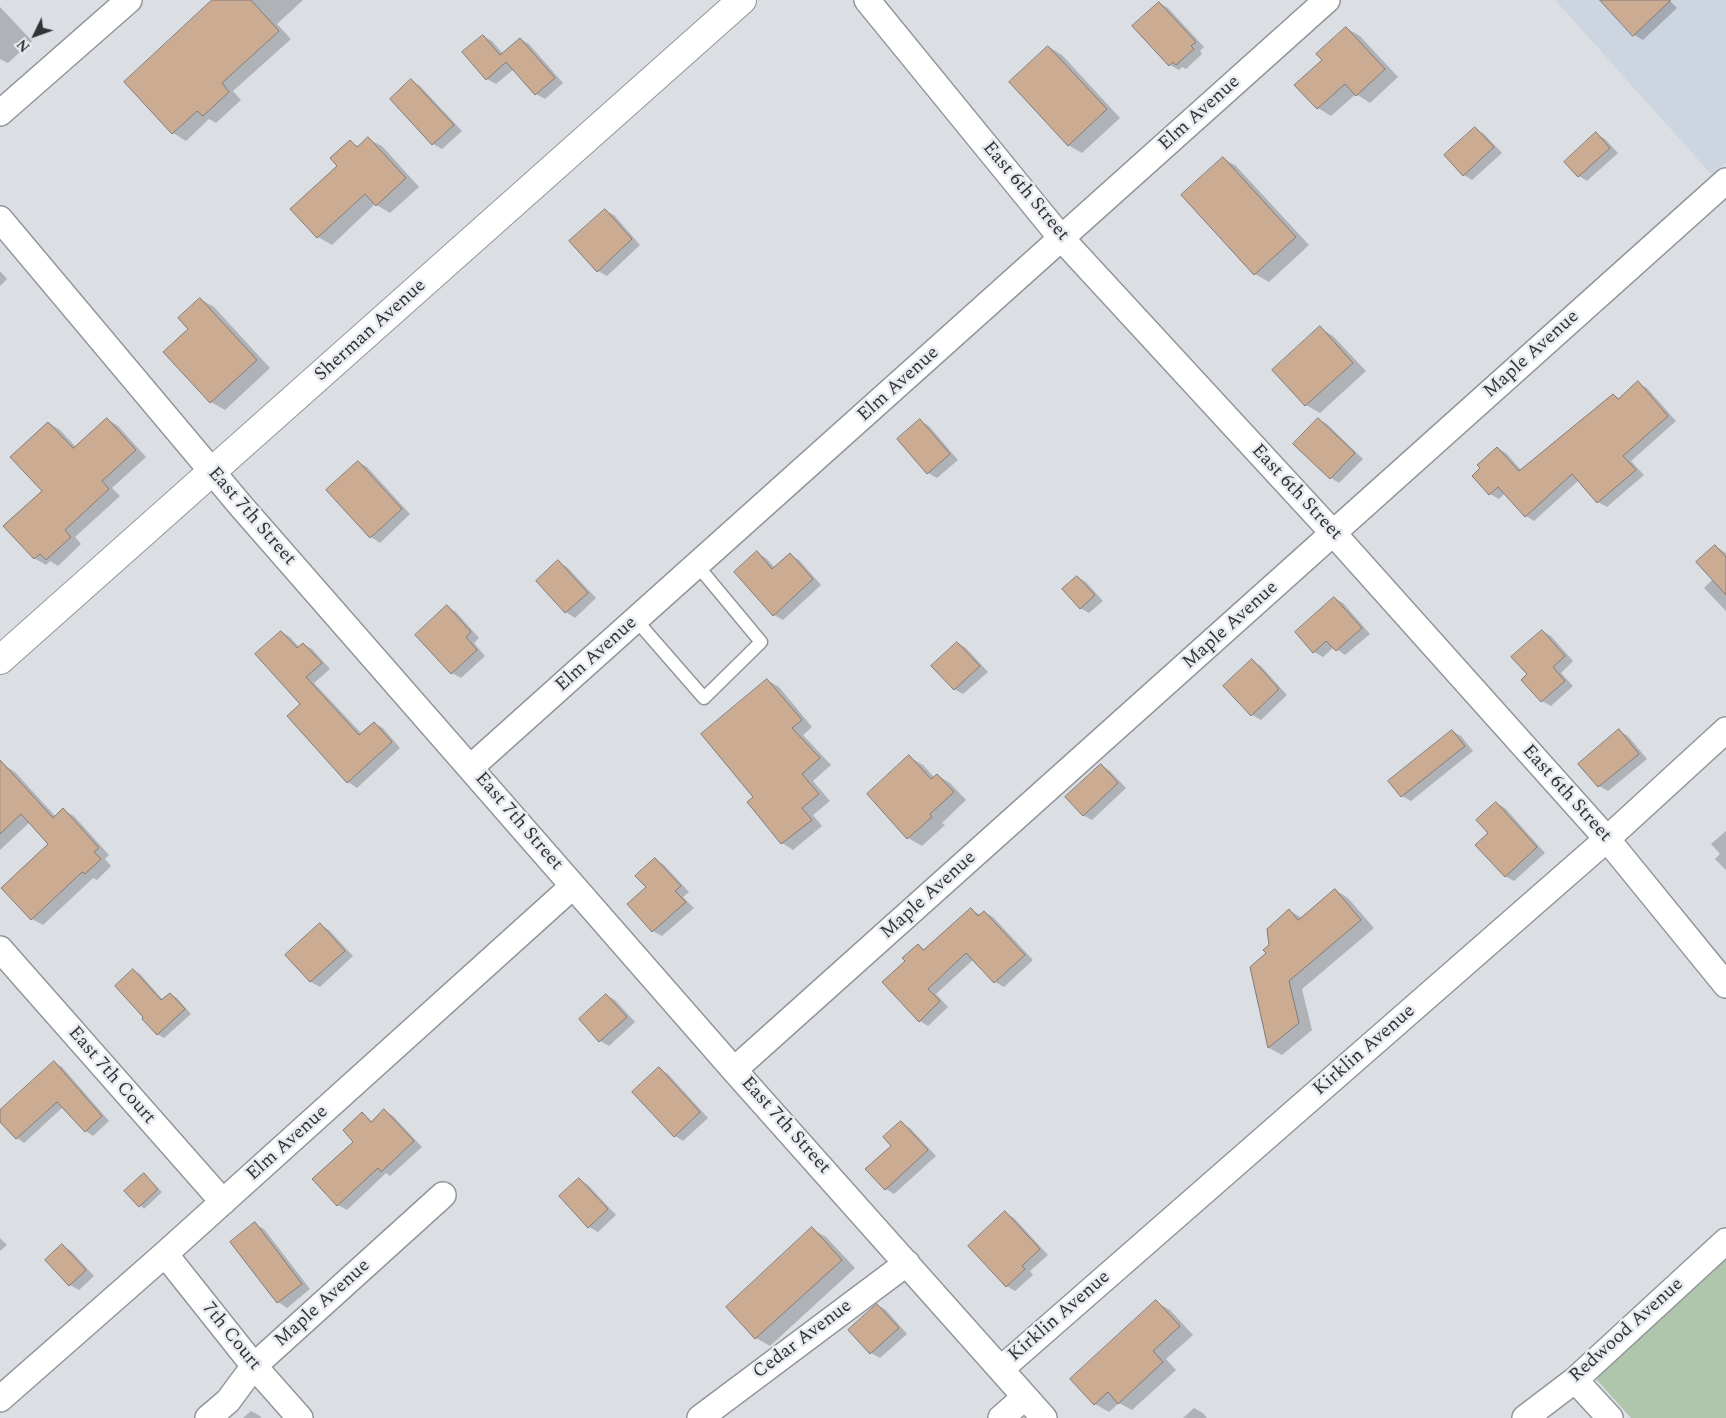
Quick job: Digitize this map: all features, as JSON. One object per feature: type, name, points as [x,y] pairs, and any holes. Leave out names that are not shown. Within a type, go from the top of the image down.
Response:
[{"type":"street","points":[[0,114],[129,0]]},
{"type":"street","name":"Sherman Avenue","points":[[0,660],[742,0]]},
{"type":"street","name":"East 6th Street","points":[[867,0],[1062,239],[1334,534],[1607,840],[1726,984]]},
{"type":"street","name":"Elm Avenue","points":[[470,768],[1327,0]]},
{"type":"street","name":"Maple Avenue","points":[[734,1070],[1726,181]]},
{"type":"street","name":"East 7th Street","points":[[0,219],[212,472],[734,1070],[1044,1418]]},
{"type":"street","name":"Kirklin Avenue","points":[[1001,1369],[1607,840],[1726,730]]},
{"type":"street","name":"Elm Avenue","points":[[0,1399],[165,1254],[573,886]]},
{"type":"street","name":"East 7th Court","points":[[0,949],[223,1202]]},
{"type":"street","name":"Maple Avenue","points":[[208,1418],[228,1400],[254,1366],[443,1195]]},
{"type":"street","name":"Redwood Avenue","points":[[1525,1418],[1575,1380],[1726,1241]]},
{"type":"street","name":"7th Court","points":[[165,1254],[254,1366],[300,1418]]},
{"type":"street","name":"Cedar Avenue","points":[[700,1418],[907,1263]]},
{"type":"street","points":[[1575,1380],[1610,1418]]},
{"type":"street","points":[[1001,1418],[1025,1397]]},
{"type":"lane","points":[[636,620],[704,698],[761,642],[698,565]]},
{"type":"shaded area","points":[[1555,0],[1726,0],[1726,163],[1712,175]]},
{"type":"green space","points":[[1726,1259],[1726,1418],[1631,1418],[1596,1379]]},
{"type":"building","points":[[212,0],[251,0],[279,31],[222,83],[229,92],[203,116],[197,111],[172,134],[124,82]]},
{"type":"building","points":[[1600,0],[1671,0],[1633,36]]},
{"type":"building","points":[[1159,2],[1196,42],[1191,46],[1194,49],[1176,65],[1173,62],[1169,66],[1132,26]]},
{"type":"building","points":[[1346,27],[1385,69],[1356,96],[1345,84],[1317,109],[1294,85],[1322,60],[1316,54]]},
{"type":"building","points":[[483,35],[500,55],[520,38],[555,78],[535,95],[506,62],[486,80],[462,52]]},
{"type":"building","points":[[1048,46],[1107,109],[1068,146],[1009,82]]},
{"type":"building","points":[[411,79],[454,125],[432,145],[390,99]]},
{"type":"building","points":[[1475,127],[1494,147],[1463,176],[1444,155]]},
{"type":"building","points":[[1596,132],[1610,148],[1578,177],[1564,162]]},
{"type":"building","points":[[368,137],[406,178],[376,206],[365,194],[317,238],[290,209],[337,166],[330,158],[350,140],[357,147]]},
{"type":"building","points":[[1223,157],[1296,237],[1254,275],[1181,195]]},
{"type":"building","points":[[605,209],[632,239],[597,272],[569,241]]},
{"type":"building","points":[[200,298],[257,360],[210,403],[163,352],[188,329],[178,318]]},
{"type":"building","points":[[1320,326],[1353,363],[1305,406],[1272,370]]},
{"type":"building","points":[[1638,381],[1668,416],[1623,456],[1636,470],[1597,503],[1572,474],[1525,517],[1498,487],[1489,495],[1472,476],[1480,468],[1477,465],[1497,447],[1519,471],[1613,394],[1618,399]]},
{"type":"building","points":[[107,418],[136,450],[102,481],[109,489],[65,530],[71,537],[46,560],[40,554],[34,559],[3,526],[42,491],[10,457],[48,422],[73,448]]},
{"type":"building","points":[[1318,418],[1355,453],[1330,479],[1293,444]]},
{"type":"building","points":[[920,419],[950,454],[927,474],[897,439]]},
{"type":"building","points":[[358,461],[402,509],[370,538],[326,490]]},
{"type":"building","points":[[1715,545],[1726,557],[1726,595],[1696,562]]},
{"type":"building","points":[[757,551],[772,569],[790,553],[813,579],[773,616],[734,572]]},
{"type":"building","points":[[558,560],[588,593],[565,613],[536,581]]},
{"type":"building","points":[[1077,576],[1095,595],[1080,609],[1062,589]]},
{"type":"building","points":[[1334,597],[1362,628],[1336,651],[1326,641],[1313,653],[1295,632]]},
{"type":"building","points":[[447,605],[471,632],[466,637],[477,650],[451,674],[415,635]]},
{"type":"building","points":[[1542,630],[1565,656],[1553,667],[1565,681],[1541,702],[1521,680],[1527,674],[1511,657]]},
{"type":"building","points":[[281,631],[297,648],[303,643],[322,663],[306,677],[359,735],[374,722],[392,742],[347,783],[287,716],[300,704],[255,654]]},
{"type":"building","points":[[957,642],[980,666],[954,690],[931,666]]},
{"type":"building","points":[[1252,659],[1279,689],[1251,716],[1223,686]]},
{"type":"building","points":[[767,679],[802,720],[792,728],[820,758],[802,774],[819,794],[802,808],[812,820],[781,844],[747,802],[753,797],[701,734]]},
{"type":"building","points":[[1619,729],[1639,754],[1598,787],[1578,764]]},
{"type":"building","points":[[1452,730],[1465,746],[1401,797],[1388,781]]},
{"type":"building","points":[[909,755],[931,779],[937,774],[954,792],[930,814],[932,817],[907,839],[867,794]]},
{"type":"building","points":[[0,760],[53,818],[63,808],[99,848],[94,852],[101,859],[85,874],[82,872],[31,920],[1,888],[48,844],[21,814],[0,834]]},
{"type":"building","points":[[1101,764],[1118,783],[1083,816],[1065,797]]},
{"type":"building","points":[[1496,802],[1537,847],[1505,877],[1475,845],[1488,833],[1476,820]]},
{"type":"building","points":[[655,858],[681,886],[675,891],[686,902],[652,932],[627,904],[646,887],[635,876]]},
{"type":"building","points":[[1335,889],[1361,920],[1289,981],[1299,1023],[1268,1048],[1250,967],[1266,953],[1263,950],[1269,945],[1267,929],[1289,909],[1298,920]]},
{"type":"building","points":[[971,908],[978,916],[984,911],[1025,955],[994,983],[966,953],[928,989],[940,1001],[919,1022],[882,982],[905,961],[902,958],[918,944],[923,950]]},
{"type":"building","points":[[320,923],[345,951],[310,982],[285,955]]},
{"type":"building","points":[[133,969],[161,1000],[170,993],[185,1009],[157,1035],[115,986]]},
{"type":"building","points":[[606,994],[627,1017],[599,1042],[579,1019]]},
{"type":"building","points":[[54,1061],[102,1116],[85,1132],[57,1102],[16,1139],[0,1122],[0,1110]]},
{"type":"building","points":[[659,1067],[700,1112],[674,1137],[632,1092]]},
{"type":"building","points":[[384,1109],[414,1141],[381,1172],[378,1168],[337,1206],[312,1179],[353,1142],[343,1130],[362,1112],[371,1122]]},
{"type":"building","points":[[901,1121],[928,1150],[885,1190],[865,1169],[891,1146],[883,1137]]},
{"type":"building","points":[[144,1173],[158,1189],[139,1207],[124,1191]]},
{"type":"building","points":[[579,1178],[608,1209],[588,1228],[559,1196]]},
{"type":"building","points":[[1005,1211],[1040,1249],[1022,1266],[1025,1269],[1006,1287],[968,1246]]},
{"type":"building","points":[[255,1222],[302,1284],[277,1303],[230,1242]]},
{"type":"building","points":[[812,1227],[842,1260],[755,1339],[726,1307]]},
{"type":"building","points":[[62,1244],[86,1270],[69,1286],[45,1260]]},
{"type":"building","points":[[1156,1300],[1180,1326],[1153,1351],[1163,1362],[1118,1404],[1108,1392],[1094,1405],[1070,1379]]},
{"type":"building","points":[[877,1304],[899,1328],[870,1354],[848,1330]]}]
